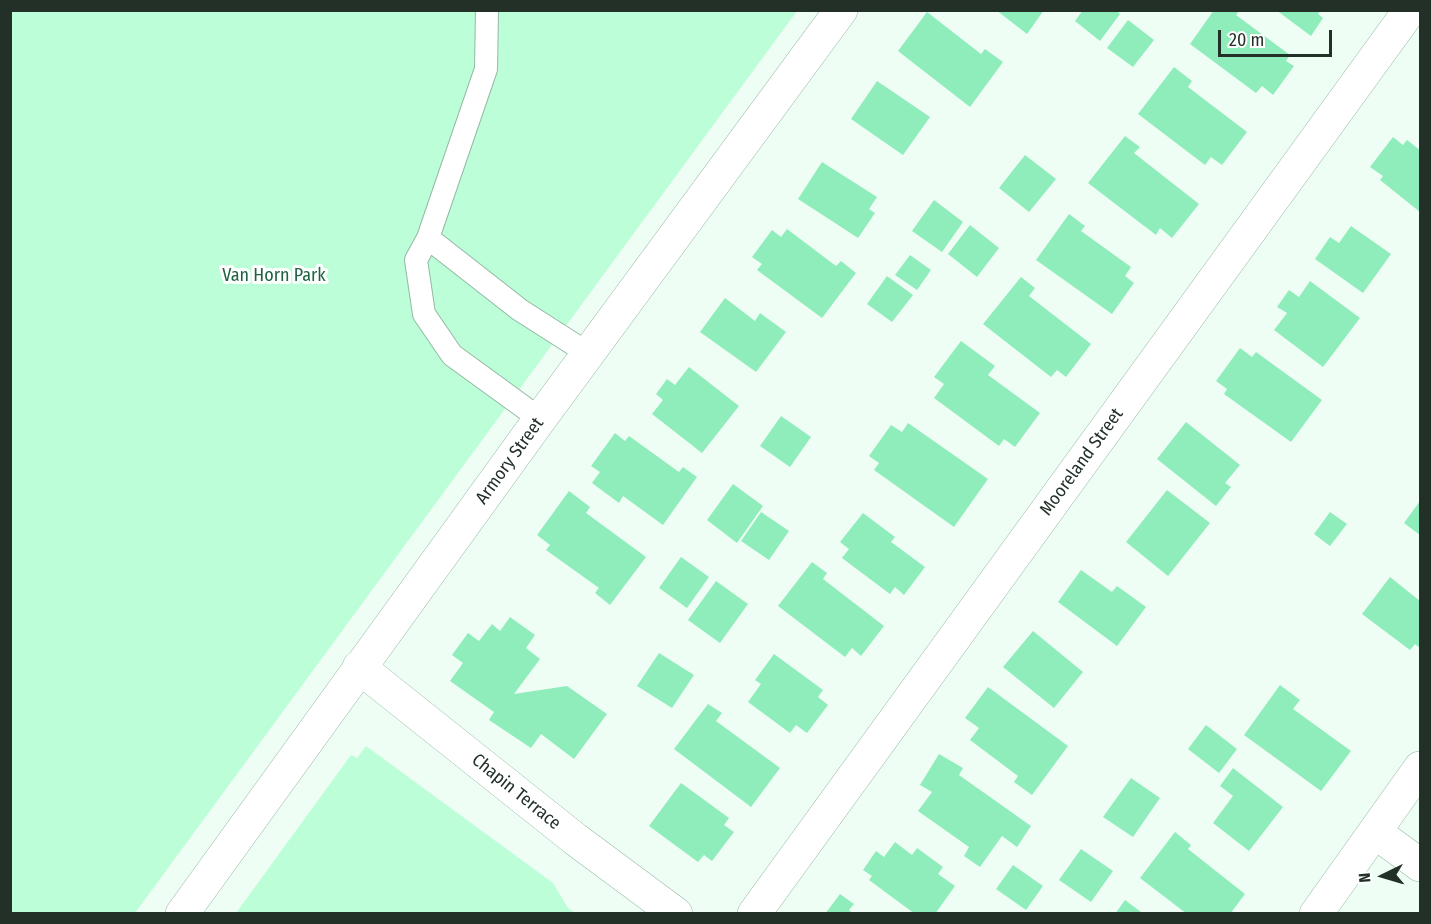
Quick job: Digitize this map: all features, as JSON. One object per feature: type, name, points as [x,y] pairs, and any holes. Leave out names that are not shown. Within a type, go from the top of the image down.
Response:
[{"type":"street","name":"Armory Street","points":[[182,914],[359,667],[841,10]]},
{"type":"street","name":"Mooreland Street","points":[[754,914],[1410,10]]},
{"type":"street","name":"Chapin Terrace","points":[[359,667],[575,839],[676,914]]},
{"type":"street","points":[[1316,914],[1420,768]]},
{"type":"street","points":[[1375,831],[1420,865]]},
{"type":"lane","points":[[487,10],[486,69],[429,238],[416,260],[424,314],[452,355],[540,419]]},
{"type":"lane","points":[[429,238],[520,310],[589,354]]},
{"type":"green space","name":"Van Horn Park","points":[[10,11],[797,11],[135,913],[11,913]]},
{"type":"green space","points":[[366,746],[553,883],[568,908],[575,913],[236,913],[351,755],[357,758]]},
{"type":"building","points":[[996,10],[1044,10],[1027,34]]},
{"type":"building","points":[[1083,10],[1116,10],[1120,14],[1100,41],[1075,21]]},
{"type":"building","points":[[1214,10],[1240,10],[1236,15],[1290,55],[1286,61],[1294,66],[1273,95],[1262,86],[1256,93],[1190,44]]},
{"type":"building","points":[[1276,10],[1321,10],[1318,14],[1323,18],[1311,36]]},
{"type":"building","points":[[927,12],[981,54],[985,49],[1003,62],[970,107],[898,51]]},
{"type":"building","points":[[1128,20],[1154,40],[1133,67],[1107,48]]},
{"type":"building","points":[[1174,67],[1192,81],[1188,87],[1247,132],[1222,165],[1211,157],[1205,165],[1138,114]]},
{"type":"building","points":[[877,81],[930,117],[903,155],[851,119]]},
{"type":"building","points":[[1125,136],[1140,147],[1134,153],[1199,204],[1172,238],[1160,228],[1156,235],[1088,183]]},
{"type":"building","points":[[1393,137],[1403,145],[1407,140],[1420,150],[1420,212],[1380,180],[1383,176],[1370,167]]},
{"type":"building","points":[[1025,155],[1056,179],[1029,212],[999,188]]},
{"type":"building","points":[[822,162],[877,197],[869,209],[875,213],[858,238],[798,199]]},
{"type":"building","points":[[934,200],[963,222],[942,252],[912,231]]},
{"type":"building","points":[[1069,214],[1085,226],[1081,231],[1131,267],[1125,276],[1134,283],[1112,314],[1036,260]]},
{"type":"building","points":[[970,225],[999,248],[977,277],[948,254]]},
{"type":"building","points":[[1351,226],[1391,254],[1363,293],[1315,259],[1330,237],[1339,243]]},
{"type":"building","points":[[787,229],[836,266],[841,261],[856,273],[822,318],[757,270],[762,264],[752,257],[772,230],[781,237]]},
{"type":"building","points":[[910,255],[931,270],[917,290],[895,275]]},
{"type":"building","points":[[887,276],[913,295],[892,322],[867,304]]},
{"type":"building","points":[[1021,277],[1035,288],[1029,296],[1091,344],[1066,377],[1057,370],[1051,377],[983,324]]},
{"type":"building","points":[[1310,281],[1360,318],[1323,367],[1274,330],[1287,313],[1277,307],[1289,290],[1299,297]]},
{"type":"building","points":[[725,298],[755,321],[760,313],[786,332],[756,372],[700,332]]},
{"type":"building","points":[[961,341],[995,366],[988,375],[1040,413],[1015,447],[1004,439],[999,446],[934,398],[944,384],[934,377]]},
{"type":"building","points":[[1240,348],[1252,357],[1256,352],[1322,400],[1291,442],[1224,394],[1227,389],[1216,381]]},
{"type":"building","points":[[689,367],[739,406],[702,453],[652,414],[663,400],[656,394],[667,379],[675,385]]},
{"type":"building","points":[[781,416],[811,437],[790,467],[760,446]]},
{"type":"building","points":[[1186,422],[1240,465],[1225,483],[1231,487],[1216,506],[1157,459]]},
{"type":"building","points":[[908,423],[988,479],[954,527],[874,470],[879,463],[869,456],[891,425],[902,432]]},
{"type":"building","points":[[615,433],[625,441],[629,436],[679,472],[683,467],[697,477],[663,525],[623,496],[619,503],[592,483],[600,472],[591,466]]},
{"type":"building","points":[[733,484],[763,506],[737,543],[707,520]]},
{"type":"building","points":[[1167,490],[1210,523],[1168,576],[1126,542]]},
{"type":"building","points":[[569,491],[590,507],[586,513],[646,557],[610,605],[595,593],[599,588],[546,550],[550,545],[537,535]]},
{"type":"building","points":[[1420,501],[1420,535],[1404,523]]},
{"type":"building","points":[[761,512],[789,531],[769,560],[741,541]]},
{"type":"building","points":[[1330,512],[1347,524],[1330,546],[1314,534]]},
{"type":"building","points":[[863,513],[895,537],[891,542],[925,567],[904,595],[895,587],[890,594],[842,558],[849,549],[840,542]]},
{"type":"building","points":[[681,557],[709,577],[687,608],[659,588]]},
{"type":"building","points":[[812,562],[827,573],[823,579],[884,626],[861,656],[852,648],[845,657],[778,606]]},
{"type":"building","points":[[1081,570],[1112,592],[1117,586],[1146,607],[1117,646],[1058,602]]},
{"type":"building","points":[[1390,577],[1420,601],[1420,648],[1415,644],[1410,650],[1362,614]]},
{"type":"building","points":[[716,581],[748,604],[720,643],[688,620]]},
{"type":"building","points":[[510,617],[535,635],[526,648],[540,659],[514,694],[567,686],[607,714],[574,759],[541,734],[531,748],[489,720],[494,712],[450,681],[463,663],[452,655],[468,633],[479,641],[492,624],[500,631]]},
{"type":"building","points":[[1033,631],[1083,672],[1054,708],[1003,667]]},
{"type":"building","points":[[659,653],[694,675],[672,708],[637,686]]},
{"type":"building","points":[[774,654],[823,690],[818,697],[828,705],[807,733],[796,725],[790,733],[748,702],[761,684],[755,680]]},
{"type":"building","points":[[1280,685],[1300,700],[1293,709],[1351,751],[1321,791],[1244,735]]},
{"type":"building","points":[[988,687],[1068,746],[1032,795],[1014,782],[1018,776],[970,740],[979,728],[965,718]]},
{"type":"building","points":[[708,704],[722,713],[716,721],[780,768],[751,807],[674,749]]},
{"type":"building","points":[[1206,725],[1237,749],[1219,773],[1188,749]]},
{"type":"building","points":[[939,754],[963,768],[959,775],[1031,826],[1017,847],[1002,836],[980,867],[964,856],[969,847],[918,811],[932,792],[920,785]]},
{"type":"building","points":[[1233,768],[1283,807],[1249,851],[1213,823],[1233,796],[1220,786]]},
{"type":"building","points":[[1131,778],[1160,798],[1133,837],[1103,817]]},
{"type":"building","points":[[681,783],[729,818],[724,825],[734,832],[712,861],[704,855],[698,862],[649,826]]},
{"type":"building","points":[[1175,832],[1191,845],[1188,849],[1245,894],[1230,914],[1187,914],[1140,878]]},
{"type":"building","points":[[895,842],[912,855],[917,848],[943,867],[938,874],[955,886],[935,914],[915,914],[869,880],[872,876],[863,870],[876,851],[884,857]]},
{"type":"building","points":[[1081,849],[1113,871],[1091,902],[1059,880]]},
{"type":"building","points":[[1013,865],[1043,886],[1026,910],[996,889]]},
{"type":"building","points":[[840,894],[854,904],[849,910],[853,914],[825,914]]},
{"type":"building","points":[[1125,900],[1141,912],[1139,914],[1115,914]]}]
